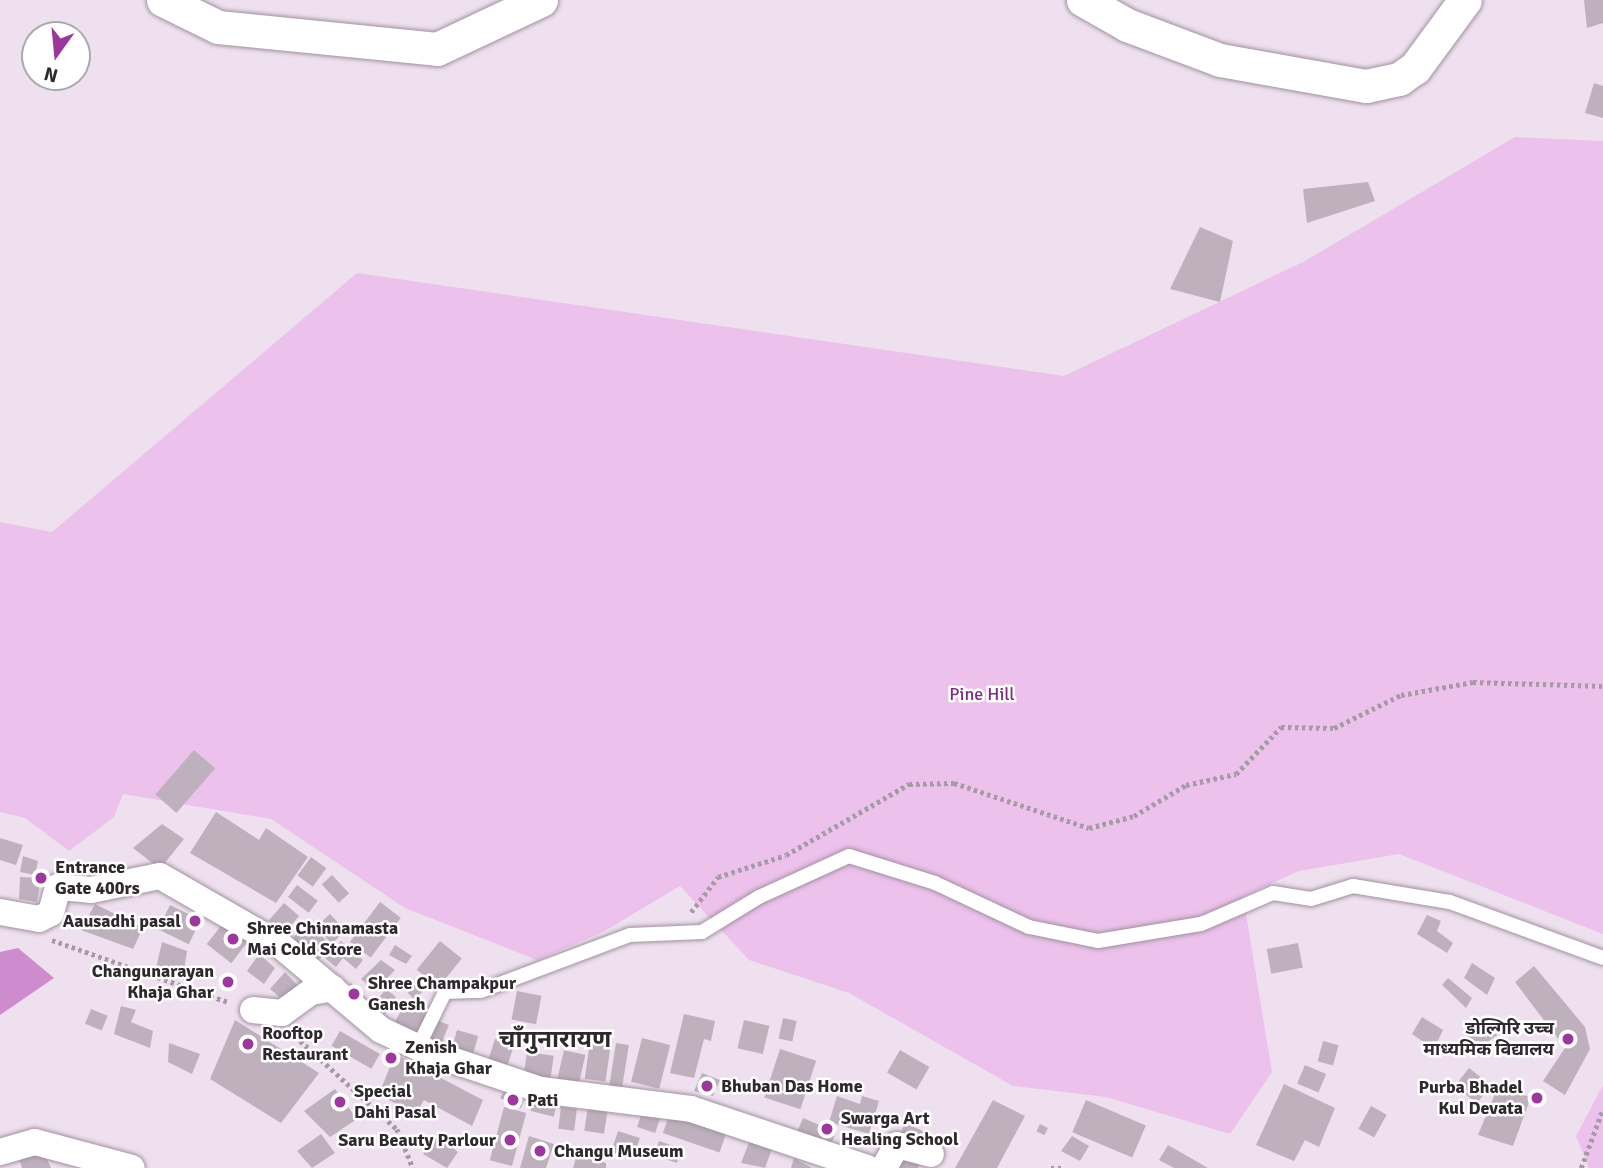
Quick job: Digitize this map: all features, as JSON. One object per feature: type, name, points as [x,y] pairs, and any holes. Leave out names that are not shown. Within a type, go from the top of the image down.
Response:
[{"type":"street","points":[[163,0],[218,27],[437,49],[541,0]]},
{"type":"street","points":[[1083,0],[1209,56],[1366,86],[1399,79],[1415,68],[1465,0]]},
{"type":"street","points":[[0,912],[39,919],[51,913],[58,887],[91,890],[160,876],[280,945],[381,1030],[418,1047],[541,1090],[691,1109],[867,1168]]},
{"type":"street","points":[[253,1010],[282,1013],[311,992],[333,988]]},
{"type":"street","points":[[0,1152],[35,1142],[132,1168]]},
{"type":"street","points":[[884,1168],[897,1145],[930,1154]]},
{"type":"lane","points":[[418,1047],[434,1008],[445,992],[481,991],[630,935],[702,932],[759,897],[849,856],[924,879],[1029,927],[1098,941],[1201,924],[1273,893],[1311,899],[1353,886],[1450,902],[1603,958]]},
{"type":"path","points":[[673,934],[719,877],[786,855],[909,784],[954,783],[1089,828],[1134,816],[1186,785],[1236,774],[1281,727],[1334,728],[1402,695],[1473,682],[1603,687]]},
{"type":"path","points":[[37,934],[253,1010],[285,1027],[397,1129],[413,1168]]},
{"type":"path","points":[[1581,1168],[1603,1109]]},
{"type":"path","points":[[1051,1168],[1063,1168]]},
{"type":"green space","name":"Pine Hill","points":[[1515,137],[1603,141],[1603,934],[1399,854],[1299,871],[1243,896],[1272,1072],[1230,1134],[1106,1097],[1013,1086],[849,993],[749,960],[680,886],[603,932],[537,960],[405,908],[271,819],[123,794],[114,817],[69,851],[25,818],[0,812],[0,522],[52,532],[357,273],[1064,376],[1305,261]]},
{"type":"green space","points":[[1603,1085],[1603,1168],[1589,1168],[1576,1136]]},
{"type":"shaded area","points":[[18,948],[54,978],[0,1015],[0,952]]},
{"type":"building","points":[[1584,0],[1603,0],[1603,23],[1587,28]]},
{"type":"building","points":[[1594,83],[1603,86],[1603,118],[1585,113]]},
{"type":"building","points":[[1368,182],[1375,201],[1307,223],[1303,189]]},
{"type":"building","points":[[1200,227],[1233,241],[1220,302],[1170,289]]},
{"type":"building","points":[[194,750],[215,768],[176,813],[155,795]]},
{"type":"building","points":[[216,812],[259,840],[266,828],[308,857],[276,903],[190,853]]},
{"type":"building","points":[[162,824],[184,839],[160,869],[133,848]]},
{"type":"building","points":[[0,838],[23,845],[16,865],[0,860]]},
{"type":"building","points":[[23,856],[38,861],[35,875],[20,872]]},
{"type":"building","points":[[311,857],[326,868],[313,887],[297,876]]},
{"type":"building","points":[[332,875],[349,893],[339,903],[322,885]]},
{"type":"building","points":[[20,877],[41,878],[37,902],[19,899]]},
{"type":"building","points":[[297,885],[318,901],[309,913],[288,897]]},
{"type":"building","points":[[380,902],[401,918],[371,958],[350,942]]},
{"type":"building","points":[[284,903],[299,916],[284,933],[269,920]]},
{"type":"building","points":[[95,904],[143,928],[133,949],[81,930]]},
{"type":"building","points":[[170,905],[201,920],[189,944],[158,929]]},
{"type":"building","points":[[330,914],[346,931],[332,944],[316,927]]},
{"type":"building","points":[[1427,915],[1441,921],[1437,931],[1453,943],[1447,953],[1417,934]]},
{"type":"building","points":[[224,922],[248,941],[231,963],[207,944]]},
{"type":"building","points":[[304,924],[312,925],[332,947],[313,965],[288,945]]},
{"type":"building","points":[[341,941],[363,960],[356,969],[343,958],[336,967],[325,958]]},
{"type":"building","points":[[440,941],[462,959],[438,987],[417,970]]},
{"type":"building","points":[[162,942],[187,951],[183,977],[156,968]]},
{"type":"building","points":[[1298,943],[1303,968],[1271,974],[1267,949]]},
{"type":"building","points":[[395,945],[412,956],[406,964],[389,955]]},
{"type":"building","points":[[259,954],[275,968],[264,984],[247,971]]},
{"type":"building","points":[[381,960],[395,970],[375,991],[361,979]]},
{"type":"building","points":[[1472,963],[1495,978],[1487,995],[1464,978]]},
{"type":"building","points":[[1534,966],[1585,1027],[1590,1049],[1565,1095],[1543,1081],[1565,1048],[1515,982]]},
{"type":"building","points":[[285,972],[298,986],[283,1000],[270,989]]},
{"type":"building","points":[[1448,978],[1472,998],[1466,1008],[1442,985]]},
{"type":"building","points":[[418,982],[425,989],[414,1000],[407,993]]},
{"type":"building","name":"Shree Champakpur Ganesh","points":[[351,983],[364,995],[356,1004],[343,992]]},
{"type":"building","points":[[386,989],[396,997],[385,1014],[372,1006]]},
{"type":"building","points":[[517,991],[542,996],[536,1024],[511,1019]]},
{"type":"building","points":[[415,1004],[430,1014],[416,1039],[392,1027],[402,1009],[409,1012]]},
{"type":"building","points":[[121,1006],[136,1010],[131,1022],[153,1031],[150,1048],[114,1034]]},
{"type":"building","points":[[91,1009],[108,1016],[102,1031],[85,1024]]},
{"type":"building","points":[[684,1014],[715,1021],[711,1041],[704,1039],[694,1078],[670,1073]]},
{"type":"building","points":[[1422,1017],[1443,1030],[1434,1049],[1412,1034]]},
{"type":"building","points":[[783,1018],[797,1021],[792,1041],[779,1039]]},
{"type":"building","points":[[434,1019],[449,1025],[439,1048],[425,1042]]},
{"type":"building","points":[[235,1020],[319,1073],[281,1123],[210,1079]]},
{"type":"building","points":[[744,1020],[769,1026],[763,1054],[737,1048]]},
{"type":"building","points":[[1488,1022],[1497,1035],[1469,1055],[1459,1042]]},
{"type":"building","points":[[457,1030],[478,1036],[472,1057],[451,1051]]},
{"type":"building","points":[[340,1031],[380,1054],[371,1069],[332,1046]]},
{"type":"building","points":[[642,1038],[670,1045],[659,1089],[631,1082]]},
{"type":"building","points":[[495,1039],[514,1045],[507,1066],[488,1060]]},
{"type":"building","points":[[590,1041],[611,1044],[606,1082],[585,1079]]},
{"type":"building","points":[[1323,1041],[1338,1045],[1333,1065],[1318,1061]]},
{"type":"building","points":[[169,1043],[200,1054],[192,1074],[168,1062]]},
{"type":"building","points":[[616,1043],[629,1045],[621,1093],[608,1091]]},
{"type":"building","points":[[780,1049],[816,1061],[800,1109],[764,1098]]},
{"type":"building","points":[[564,1050],[585,1055],[578,1087],[557,1082]]},
{"type":"building","points":[[900,1050],[929,1067],[916,1090],[887,1073]]},
{"type":"building","points":[[527,1052],[554,1056],[550,1082],[523,1079]]},
{"type":"building","points":[[395,1054],[483,1100],[472,1126],[424,1100],[415,1115],[379,1094]]},
{"type":"building","points":[[1305,1065],[1326,1074],[1318,1092],[1297,1083]]},
{"type":"building","points":[[1469,1068],[1491,1085],[1477,1103],[1455,1086]]},
{"type":"building","name":"Bhuban Das Home","points":[[702,1073],[720,1080],[713,1096],[694,1091]]},
{"type":"building","points":[[1284,1084],[1335,1108],[1319,1147],[1305,1140],[1294,1161],[1256,1145]]},
{"type":"building","points":[[335,1089],[357,1119],[330,1137],[304,1111]]},
{"type":"building","points":[[1497,1089],[1531,1097],[1513,1146],[1478,1135]]},
{"type":"building","points":[[505,1090],[524,1100],[521,1108],[500,1098]]},
{"type":"building","points":[[837,1096],[860,1104],[862,1096],[879,1101],[869,1134],[829,1122]]},
{"type":"building","points":[[993,1100],[1025,1116],[997,1168],[955,1168]]},
{"type":"building","points":[[1086,1100],[1146,1125],[1132,1158],[1072,1132]]},
{"type":"building","points":[[533,1101],[556,1107],[554,1117],[530,1111]]},
{"type":"building","points":[[1371,1106],[1387,1115],[1374,1137],[1358,1129]]},
{"type":"building","points":[[504,1107],[526,1113],[512,1166],[490,1160]]},
{"type":"building","points":[[561,1107],[577,1109],[574,1131],[558,1129]]},
{"type":"building","points":[[588,1107],[608,1110],[604,1134],[584,1131]]},
{"type":"building","points":[[643,1109],[661,1115],[655,1133],[637,1127]]},
{"type":"building","points":[[669,1115],[726,1135],[720,1152],[663,1133]]},
{"type":"building","points":[[803,1118],[836,1132],[829,1148],[796,1134]]},
{"type":"building","points":[[905,1123],[923,1131],[915,1149],[897,1141]]},
{"type":"building","points":[[1040,1124],[1048,1128],[1044,1135],[1036,1131]]},
{"type":"building","points":[[618,1131],[640,1138],[633,1159],[611,1152]]},
{"type":"building","points":[[321,1134],[335,1153],[312,1168],[297,1151]]},
{"type":"building","points":[[438,1136],[458,1152],[447,1168],[423,1154]]},
{"type":"building","points":[[529,1136],[554,1144],[546,1168],[520,1168]]},
{"type":"building","points":[[1072,1136],[1089,1146],[1080,1161],[1061,1151]]},
{"type":"building","points":[[750,1140],[772,1149],[765,1168],[741,1163]]},
{"type":"building","points":[[659,1141],[682,1149],[677,1163],[654,1155]]},
{"type":"building","points":[[1168,1145],[1208,1168],[1174,1168],[1159,1160]]},
{"type":"building","points":[[42,1148],[51,1168],[22,1168],[18,1156]]},
{"type":"building","points":[[907,1151],[922,1157],[918,1168],[899,1168]]},
{"type":"building","points":[[577,1154],[606,1163],[606,1168],[573,1168]]},
{"type":"building","points":[[794,1158],[812,1168],[791,1168]]},
{"type":"place","name":"Entrance Gate 400rs","points":[[41,878]]},
{"type":"place","name":"Aausadhi pasal","points":[[195,921]]},
{"type":"place","name":"Shree Chinnamasta Mai Cold Store","points":[[233,939]]},
{"type":"place","name":"Changunarayan Khaja Ghar","points":[[228,982]]},
{"type":"place","name":"Shree Champakpur Ganesh","points":[[354,994]]},
{"type":"place","name":"डोल्गिरि उच्च माध्यमिक विद्यालय","points":[[1568,1039]]},
{"type":"place","name":"Rooftop Restaurant","points":[[248,1044]]},
{"type":"place","name":"Zenish Khaja Ghar","points":[[391,1058]]},
{"type":"place","name":"Bhuban Das Home","points":[[707,1086]]},
{"type":"place","name":"Purba Bhadel Kul Devata","points":[[1537,1098]]},
{"type":"place","name":"Pati","points":[[513,1100]]},
{"type":"place","name":"Special Dahi Pasal","points":[[340,1102]]},
{"type":"place","name":"Swarga Art Healing School","points":[[827,1129]]},
{"type":"place","name":"Saru Beauty Parlour","points":[[510,1140]]},
{"type":"place","name":"Changu Museum","points":[[540,1151]]},
{"type":"district","name":"चाँगुनारायण","points":[[555,1040]]}]
